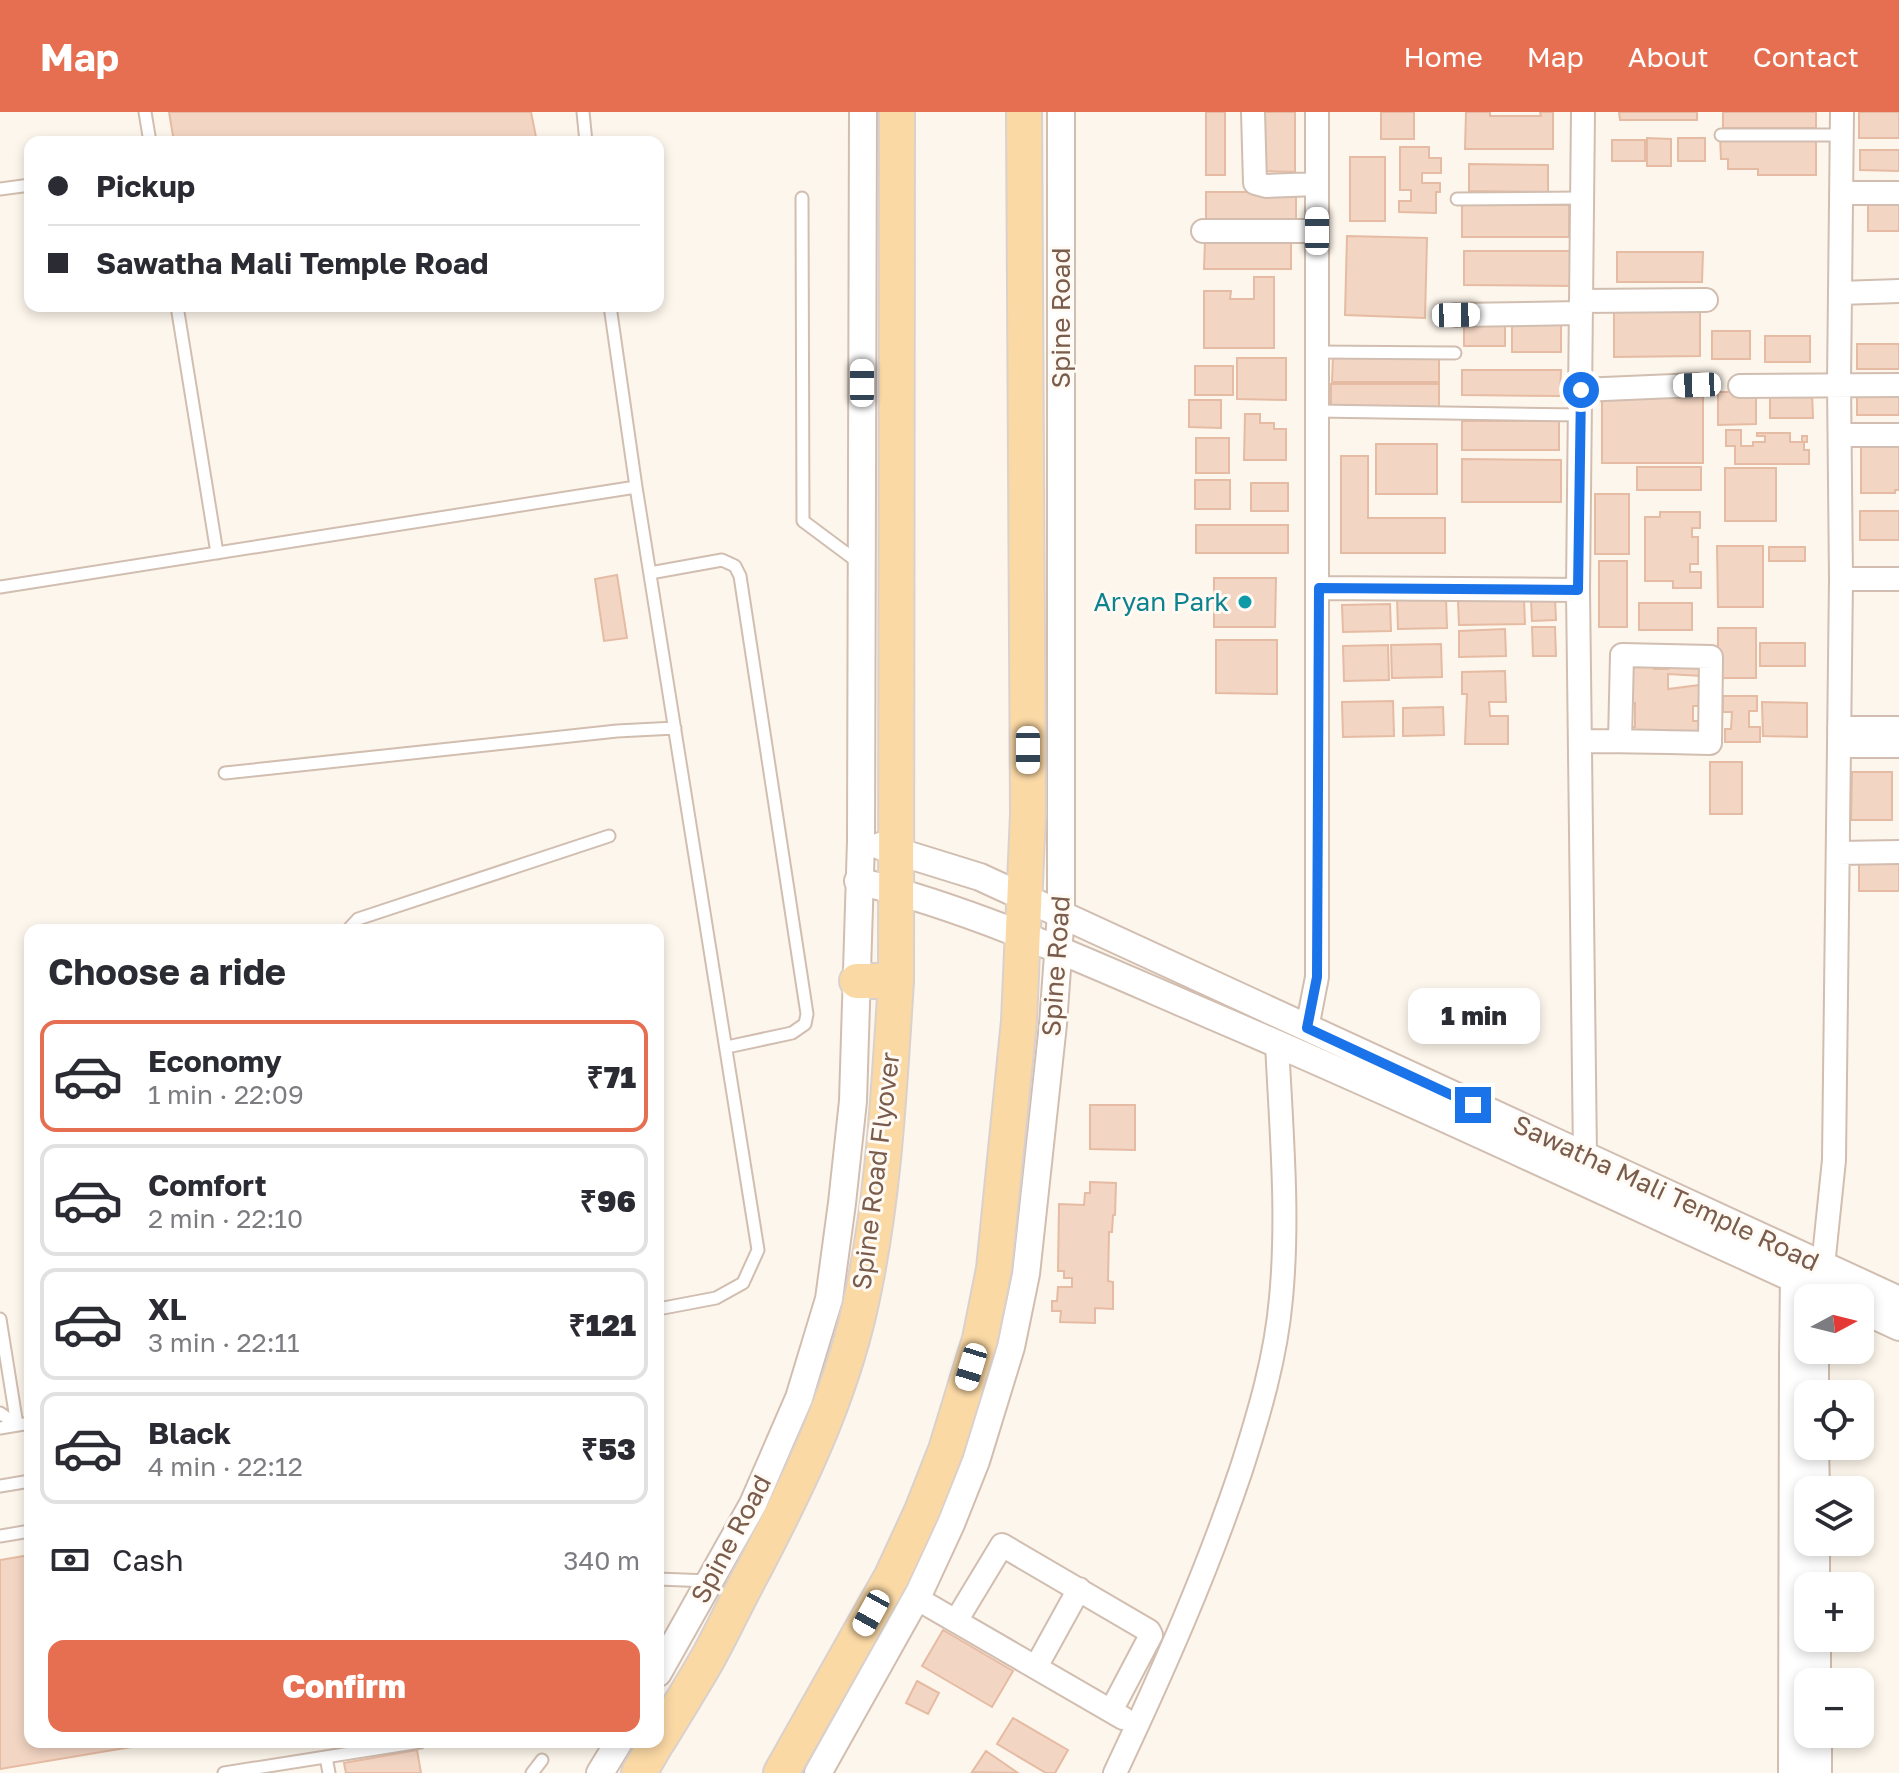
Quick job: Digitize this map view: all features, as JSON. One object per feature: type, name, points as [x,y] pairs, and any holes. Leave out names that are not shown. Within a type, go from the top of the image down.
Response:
[{"type":"main road","points":[[897,112],[897,890]]},
{"type":"main road","name":"Spine Road","points":[[1023,935],[1028,814],[1024,112]]},
{"type":"main road","name":"Spine Road Flyover","points":[[664,1732],[709,1657],[788,1505],[829,1409],[860,1308],[877,1206],[888,1102],[896,981],[897,890]]},
{"type":"main road","points":[[781,1773],[892,1576],[946,1450],[980,1339],[994,1269],[1007,1150],[1023,935]]},
{"type":"main road","points":[[857,981],[896,981]]},
{"type":"main road","name":"Spine Road Flyover","points":[[639,1773],[654,1748]]},
{"type":"street","name":"Spine Road","points":[[664,1662],[753,1504],[779,1448],[799,1398],[829,1299],[853,1101],[857,981],[861,841],[863,112]]},
{"type":"street","name":"Spine Road","points":[[818,1773],[916,1598],[951,1524],[976,1461],[1011,1347],[1026,1274],[1060,949],[1061,112]]},
{"type":"street","points":[[1253,112],[1255,183],[1266,186],[1317,184]]},
{"type":"street","points":[[1307,1028],[1317,977],[1317,112]]},
{"type":"street","points":[[1583,112],[1578,590],[1585,1156]]},
{"type":"street","points":[[1792,1773],[1814,1281],[1834,1160],[1840,737],[1842,123]]},
{"type":"street","points":[[1841,193],[1899,193]]},
{"type":"street","points":[[1203,231],[1317,231]]},
{"type":"street","points":[[1840,293],[1899,291]]},
{"type":"street","points":[[1456,315],[1706,300]]},
{"type":"street","points":[[1581,390],[1697,385]]},
{"type":"street","points":[[1740,386],[1899,385]]},
{"type":"street","points":[[1840,435],[1899,435]]},
{"type":"street","points":[[1841,579],[1899,579]]},
{"type":"street","points":[[1319,588],[1578,590]]},
{"type":"street","points":[[1580,741],[1710,743],[1711,657],[1622,655],[1620,741]]},
{"type":"street","points":[[1840,737],[1899,728]]},
{"type":"street","points":[[1840,737],[1899,746]]},
{"type":"street","name":"Sawatha Mali Temple Road","points":[[861,841],[980,877],[1061,913],[1585,1156],[1814,1281]]},
{"type":"street","points":[[1838,853],[1899,852]]},
{"type":"street","name":"Sawatha Mali Temple Road","points":[[858,881],[897,890],[1060,949],[1814,1281],[1899,1300]]},
{"type":"street","points":[[1115,1773],[1189,1611],[1218,1538],[1270,1371],[1281,1300],[1285,1223],[1277,1043]]},
{"type":"street","points":[[1874,1315],[1899,1327]]},
{"type":"street","points":[[956,1621],[1002,1545],[1079,1589],[1151,1635],[1111,1711]]},
{"type":"street","points":[[1036,1667],[1079,1589]]},
{"type":"street","points":[[916,1598],[1137,1726]]},
{"type":"street","points":[[600,1773],[615,1748]]},
{"type":"street","points":[[1818,1748],[1818,1773]]},
{"type":"lane","points":[[145,112],[149,136]]},
{"type":"lane","points":[[583,112],[585,136]]},
{"type":"lane","points":[[1721,135],[1842,123]]},
{"type":"lane","points":[[0,189],[24,186]]},
{"type":"lane","points":[[802,198],[803,521],[862,564]]},
{"type":"lane","points":[[1457,199],[1582,198]]},
{"type":"lane","points":[[178,312],[217,553]]},
{"type":"lane","points":[[611,312],[758,1250],[743,1283],[716,1298],[664,1308]]},
{"type":"lane","points":[[1317,352],[1455,353]]},
{"type":"lane","points":[[1317,411],[1581,415]]},
{"type":"lane","points":[[0,587],[636,487]]},
{"type":"lane","points":[[650,573],[722,560],[735,566],[740,576],[807,1014],[805,1024],[792,1033],[727,1047]]},
{"type":"lane","points":[[225,773],[617,731],[675,728]]},
{"type":"lane","points":[[353,924],[358,919],[609,836]]},
{"type":"lane","points":[[0,1319],[17,1425]]},
{"type":"lane","points":[[0,1413],[17,1425]]},
{"type":"lane","points":[[0,1428],[24,1424]]},
{"type":"lane","points":[[0,1486],[24,1482]]},
{"type":"lane","points":[[0,1536],[24,1532]]},
{"type":"lane","points":[[664,1579],[710,1581]]},
{"type":"lane","points":[[224,1773],[382,1748]]},
{"type":"lane","points":[[326,1757],[329,1773]]},
{"type":"lane","points":[[532,1773],[542,1760]]},
{"type":"building","points":[[169,112],[531,112],[536,136],[173,136]]},
{"type":"building","points":[[1206,112],[1225,112],[1225,175],[1206,175]]},
{"type":"building","points":[[1260,112],[1295,112],[1295,172],[1259,171]]},
{"type":"building","points":[[1381,112],[1414,112],[1414,139],[1381,139]]},
{"type":"building","points":[[1466,112],[1490,112],[1490,116],[1541,116],[1540,112],[1553,112],[1553,149],[1465,149]]},
{"type":"building","points":[[1619,112],[1697,112],[1697,120],[1620,120]]},
{"type":"building","points":[[1723,112],[1816,112],[1816,128],[1723,128]]},
{"type":"building","points":[[1859,112],[1899,112],[1899,138],[1859,138]]},
{"type":"building","points":[[1647,138],[1671,139],[1671,166],[1647,166]]},
{"type":"building","points":[[1678,138],[1705,138],[1705,161],[1678,161]]},
{"type":"building","points":[[1720,138],[1816,138],[1816,175],[1758,175],[1758,169],[1728,169],[1728,159],[1721,159]]},
{"type":"building","points":[[1612,140],[1645,140],[1645,161],[1612,161]]},
{"type":"building","points":[[1400,147],[1429,147],[1429,158],[1441,158],[1441,173],[1422,173],[1422,183],[1440,183],[1440,192],[1436,192],[1436,213],[1399,212],[1399,201],[1411,201],[1411,190],[1400,190]]},
{"type":"building","points":[[1860,150],[1899,150],[1899,171],[1860,170]]},
{"type":"building","points":[[1350,157],[1385,157],[1385,221],[1350,221]]},
{"type":"building","points":[[1469,164],[1548,165],[1548,192],[1469,191]]},
{"type":"building","points":[[1206,192],[1296,192],[1296,220],[1206,220]]},
{"type":"building","points":[[1868,202],[1899,203],[1899,231],[1868,231]]},
{"type":"building","points":[[1462,204],[1569,205],[1569,237],[1462,237]]},
{"type":"building","points":[[1347,236],[1427,238],[1425,318],[1345,315]]},
{"type":"building","points":[[1205,241],[1291,241],[1291,269],[1204,269]]},
{"type":"building","points":[[1464,251],[1570,251],[1571,286],[1464,285]]},
{"type":"building","points":[[1617,252],[1703,252],[1702,282],[1617,282]]},
{"type":"building","points":[[1254,277],[1274,277],[1274,348],[1204,348],[1204,291],[1231,291],[1230,299],[1254,299]]},
{"type":"building","points":[[1700,308],[1700,356],[1614,357],[1614,309]]},
{"type":"building","points":[[1464,319],[1505,320],[1505,346],[1464,346]]},
{"type":"building","points":[[1561,319],[1561,352],[1512,352],[1512,320]]},
{"type":"building","points":[[1712,331],[1750,331],[1750,359],[1712,359]]},
{"type":"building","points":[[1765,336],[1810,336],[1810,362],[1765,362]]},
{"type":"building","points":[[1857,344],[1899,344],[1899,369],[1857,369]]},
{"type":"building","points":[[1333,357],[1439,357],[1439,382],[1332,382]]},
{"type":"building","points":[[1237,358],[1286,358],[1286,400],[1237,399]]},
{"type":"building","points":[[1195,366],[1233,366],[1233,395],[1195,395]]},
{"type":"building","points":[[1462,370],[1561,370],[1560,396],[1462,395]]},
{"type":"building","points":[[1331,384],[1439,384],[1439,409],[1331,409]]},
{"type":"building","points":[[1857,391],[1899,391],[1899,415],[1857,415]]},
{"type":"building","points":[[1718,392],[1756,392],[1756,424],[1718,425]]},
{"type":"building","points":[[1770,392],[1812,392],[1813,418],[1770,418]]},
{"type":"building","points":[[1602,394],[1703,394],[1703,463],[1602,463]]},
{"type":"building","points":[[1189,400],[1221,400],[1221,428],[1189,427]]},
{"type":"building","points":[[1245,414],[1260,414],[1260,423],[1274,423],[1274,429],[1286,429],[1286,460],[1244,460]]},
{"type":"building","points":[[1462,421],[1559,421],[1559,450],[1462,450]]},
{"type":"building","points":[[1726,430],[1741,430],[1741,446],[1765,442],[1765,436],[1757,436],[1757,433],[1790,433],[1790,442],[1802,442],[1802,436],[1807,436],[1804,450],[1809,450],[1809,464],[1735,464],[1735,446],[1726,446]]},
{"type":"building","points":[[1861,437],[1899,437],[1899,490],[1895,493],[1861,493]]},
{"type":"building","points":[[1196,438],[1229,438],[1229,473],[1196,473]]},
{"type":"building","points":[[1376,444],[1437,444],[1437,494],[1376,494]]},
{"type":"building","points":[[1341,456],[1368,456],[1368,518],[1445,518],[1445,553],[1341,553]]},
{"type":"building","points":[[1462,459],[1561,460],[1561,502],[1462,502]]},
{"type":"building","points":[[1637,467],[1701,467],[1701,490],[1637,490]]},
{"type":"building","points":[[1725,468],[1776,468],[1776,521],[1725,521]]},
{"type":"building","points":[[1195,480],[1230,480],[1230,509],[1195,509]]},
{"type":"building","points":[[1251,483],[1288,483],[1288,511],[1251,511]]},
{"type":"building","points":[[1595,494],[1629,494],[1629,554],[1595,554]]},
{"type":"building","points":[[1860,511],[1899,511],[1899,540],[1860,540]]},
{"type":"building","points":[[1660,512],[1700,512],[1700,528],[1692,528],[1692,537],[1698,537],[1698,564],[1690,564],[1690,572],[1701,572],[1701,588],[1673,588],[1673,581],[1645,581],[1645,517],[1660,517]]},
{"type":"building","points":[[1196,525],[1288,525],[1288,553],[1196,553]]},
{"type":"building","points":[[1717,546],[1763,546],[1763,607],[1718,607]]},
{"type":"building","points":[[1769,547],[1805,547],[1805,561],[1769,561]]},
{"type":"building","points":[[1599,561],[1627,561],[1627,627],[1599,627]]},
{"type":"building","points":[[617,575],[627,638],[604,641],[595,579]]},
{"type":"building","name":"Aryan Park","points":[[1214,578],[1276,578],[1275,627],[1214,627]]},
{"type":"building","points":[[1446,597],[1447,628],[1398,629],[1397,598]]},
{"type":"building","points":[[1555,598],[1556,620],[1532,621],[1531,599]]},
{"type":"building","points":[[1524,599],[1525,624],[1459,625],[1458,601]]},
{"type":"building","points":[[1639,603],[1692,603],[1692,630],[1639,630]]},
{"type":"building","points":[[1390,604],[1391,631],[1343,632],[1342,605]]},
{"type":"building","points":[[1532,627],[1555,627],[1556,656],[1533,656]]},
{"type":"building","points":[[1718,628],[1756,628],[1756,678],[1718,678]]},
{"type":"building","points":[[1505,629],[1506,656],[1459,657],[1459,631]]},
{"type":"building","points":[[1216,640],[1277,640],[1277,694],[1216,693]]},
{"type":"building","points":[[1760,643],[1805,643],[1805,666],[1760,666]]},
{"type":"building","points":[[1441,644],[1442,677],[1392,678],[1391,645]]},
{"type":"building","points":[[1388,645],[1389,680],[1344,681],[1343,646]]},
{"type":"building","points":[[1669,659],[1701,659],[1701,676],[1668,674],[1668,689],[1700,685],[1700,706],[1693,706],[1693,721],[1699,721],[1699,737],[1629,736],[1629,727],[1635,727],[1635,703],[1631,703],[1631,661],[1653,661],[1654,669],[1668,669]]},
{"type":"building","points":[[1505,671],[1506,702],[1489,702],[1490,716],[1508,716],[1508,744],[1465,744],[1467,694],[1462,694],[1462,672]]},
{"type":"building","points":[[1723,696],[1757,696],[1757,711],[1749,711],[1749,727],[1760,727],[1760,742],[1725,742],[1725,729],[1731,729],[1732,712],[1723,712]]},
{"type":"building","points":[[1393,701],[1394,736],[1343,737],[1342,702]]},
{"type":"building","points":[[1762,702],[1807,703],[1807,737],[1763,736]]},
{"type":"building","points":[[1443,707],[1444,735],[1403,736],[1403,708]]},
{"type":"building","points":[[1710,762],[1742,762],[1742,814],[1710,814]]},
{"type":"building","points":[[1852,772],[1892,772],[1892,820],[1851,820]]},
{"type":"building","points":[[1859,860],[1899,861],[1899,891],[1859,891]]},
{"type":"building","points":[[1090,1105],[1135,1105],[1135,1150],[1090,1149]]},
{"type":"building","points":[[1090,1182],[1116,1183],[1115,1215],[1112,1232],[1109,1232],[1108,1281],[1113,1282],[1113,1309],[1095,1308],[1095,1323],[1060,1322],[1061,1311],[1052,1311],[1052,1301],[1057,1301],[1058,1287],[1072,1287],[1072,1278],[1064,1278],[1064,1271],[1058,1271],[1059,1204],[1084,1205],[1085,1193],[1090,1193]]},
{"type":"building","points":[[24,1556],[24,1748],[125,1748],[0,1769],[0,1560]]},
{"type":"building","points":[[943,1630],[1013,1671],[992,1707],[922,1666]]},
{"type":"building","points":[[917,1681],[939,1693],[928,1714],[906,1703]]},
{"type":"building","points":[[1013,1718],[1068,1750],[1055,1773],[1046,1773],[997,1744]]},
{"type":"building","points":[[417,1750],[421,1773],[346,1773],[344,1763]]},
{"type":"building","points":[[986,1751],[1018,1773],[972,1772]]},
{"type":"place","name":"Aryan Park","points":[[1245,602]]},
{"type":"route","points":[[1473,1105],[1307,1028],[1317,977],[1319,588],[1578,590],[1581,390]]}]
